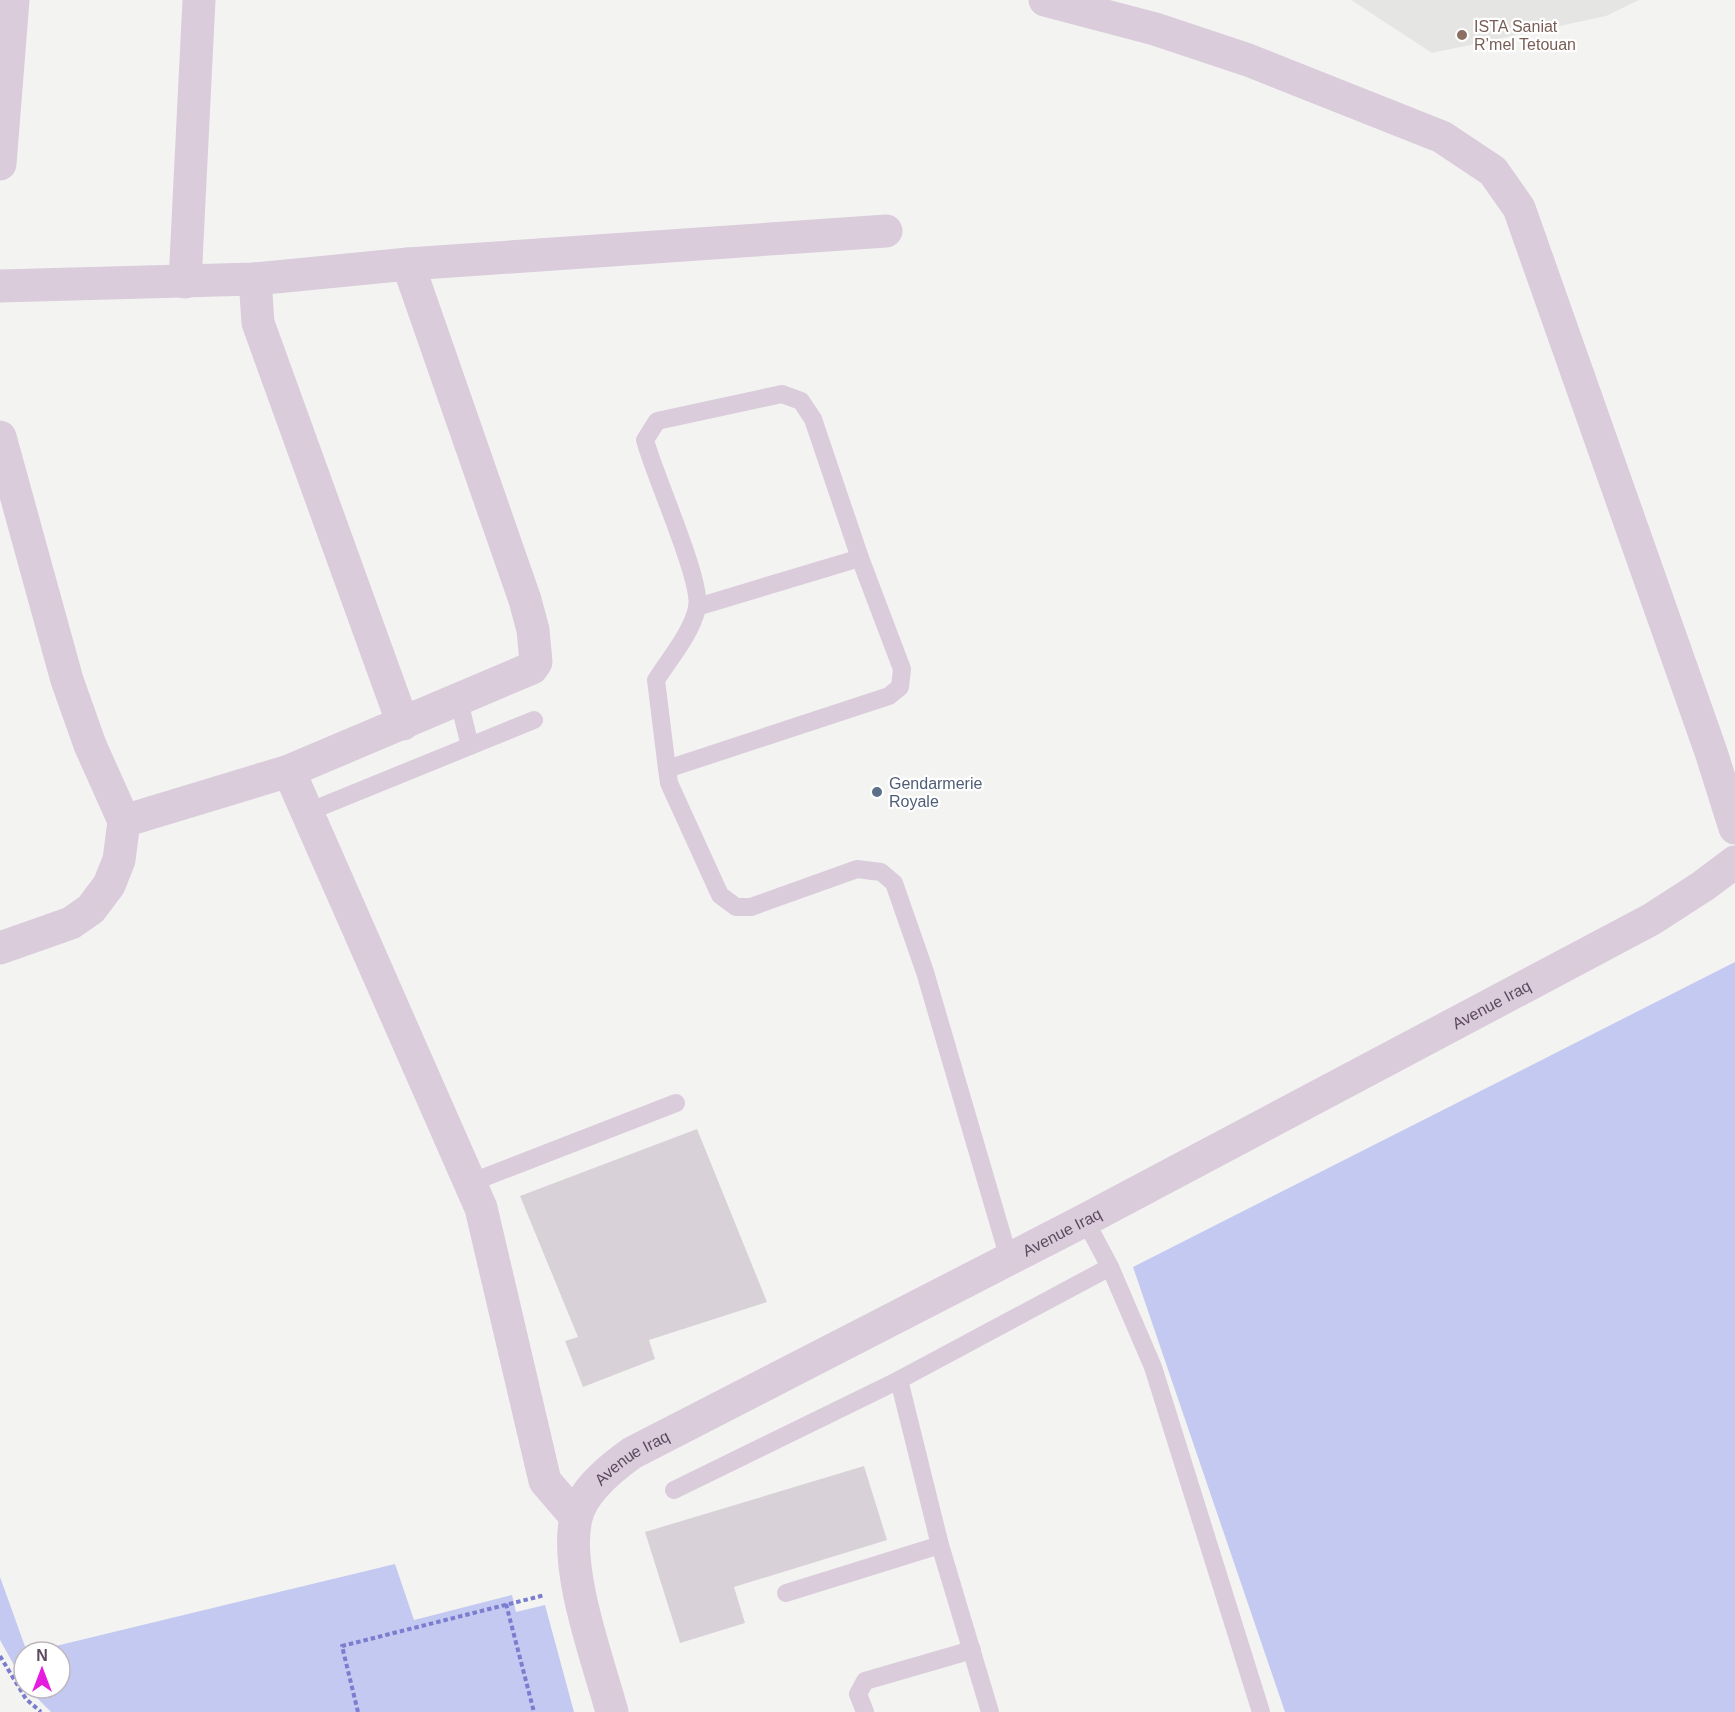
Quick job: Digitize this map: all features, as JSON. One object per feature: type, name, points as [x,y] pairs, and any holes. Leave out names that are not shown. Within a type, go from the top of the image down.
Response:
[{"type":"street","points":[[0,164],[14,0]]},
{"type":"street","points":[[185,282],[199,0]]},
{"type":"street","points":[[1045,0],[1155,29],[1291,76],[1442,136],[1494,171],[1519,208],[1711,752],[1735,828]]},
{"type":"street","points":[[0,286],[255,279],[408,264],[886,231]]},
{"type":"street","points":[[124,821],[289,771],[459,701],[531,668],[536,662],[536,650],[525,600],[408,264]]},
{"type":"street","points":[[255,279],[258,323],[403,724]]},
{"type":"street","points":[[0,437],[67,680],[90,745],[124,821],[119,860],[109,885],[91,909],[71,923],[0,948]]},
{"type":"street","points":[[289,771],[481,1208],[545,1481],[576,1517]]},
{"type":"street","name":"Avenue Iraq","points":[[612,1712],[574,1560],[576,1517],[590,1491],[613,1467],[632,1454],[1085,1220],[1652,919],[1735,862]]},
{"type":"lane","points":[[667,769],[889,696],[900,687],[902,669],[860,558],[813,419],[801,400],[782,394],[657,421],[645,440],[651,463],[695,581],[698,607],[684,636],[656,680],[667,769],[669,783],[720,895],[736,908],[751,908],[857,869],[881,872],[894,883],[925,972],[1009,1259]]},
{"type":"lane","points":[[698,607],[860,558]]},
{"type":"lane","points":[[459,701],[471,746]]},
{"type":"lane","points":[[308,812],[534,720]]},
{"type":"lane","points":[[470,1184],[676,1103]]},
{"type":"lane","points":[[1085,1220],[1110,1267],[1153,1367],[1261,1712]]},
{"type":"lane","points":[[674,1490],[899,1380],[1110,1267]]},
{"type":"lane","points":[[899,1380],[940,1545],[990,1712]]},
{"type":"lane","points":[[786,1593],[940,1545]]},
{"type":"lane","points":[[865,1712],[858,1694],[865,1681],[972,1650]]},
{"type":"path","points":[[358,1712],[342,1646],[579,1586]]},
{"type":"path","points":[[506,1604],[534,1712]]},
{"type":"path","points":[[0,1656],[26,1699],[41,1712]]},
{"type":"shaded area","name":"ISTA Saniat R’mel Tetouan","points":[[1351,0],[1639,0],[1606,16],[1432,53]]},
{"type":"shaded area","points":[[1735,962],[1735,1712],[1285,1712],[1133,1267]]},
{"type":"shaded area","points":[[395,1564],[414,1620],[512,1595],[516,1612],[545,1605],[574,1712],[51,1712],[39,1700],[72,1700],[72,1642]]},
{"type":"shaded area","points":[[0,1577],[23,1640],[12,1640],[12,1662],[0,1640]]},
{"type":"building","points":[[697,1129],[767,1302],[649,1340],[655,1359],[583,1387],[565,1341],[578,1337],[520,1196]]},
{"type":"building","points":[[864,1466],[887,1540],[734,1587],[745,1623],[680,1643],[645,1532]]},
{"type":"place","name":"ISTA Saniat R’mel Tetouan","points":[[1462,35]]},
{"type":"place","name":"Gendarmerie Royale","points":[[877,792]]}]
